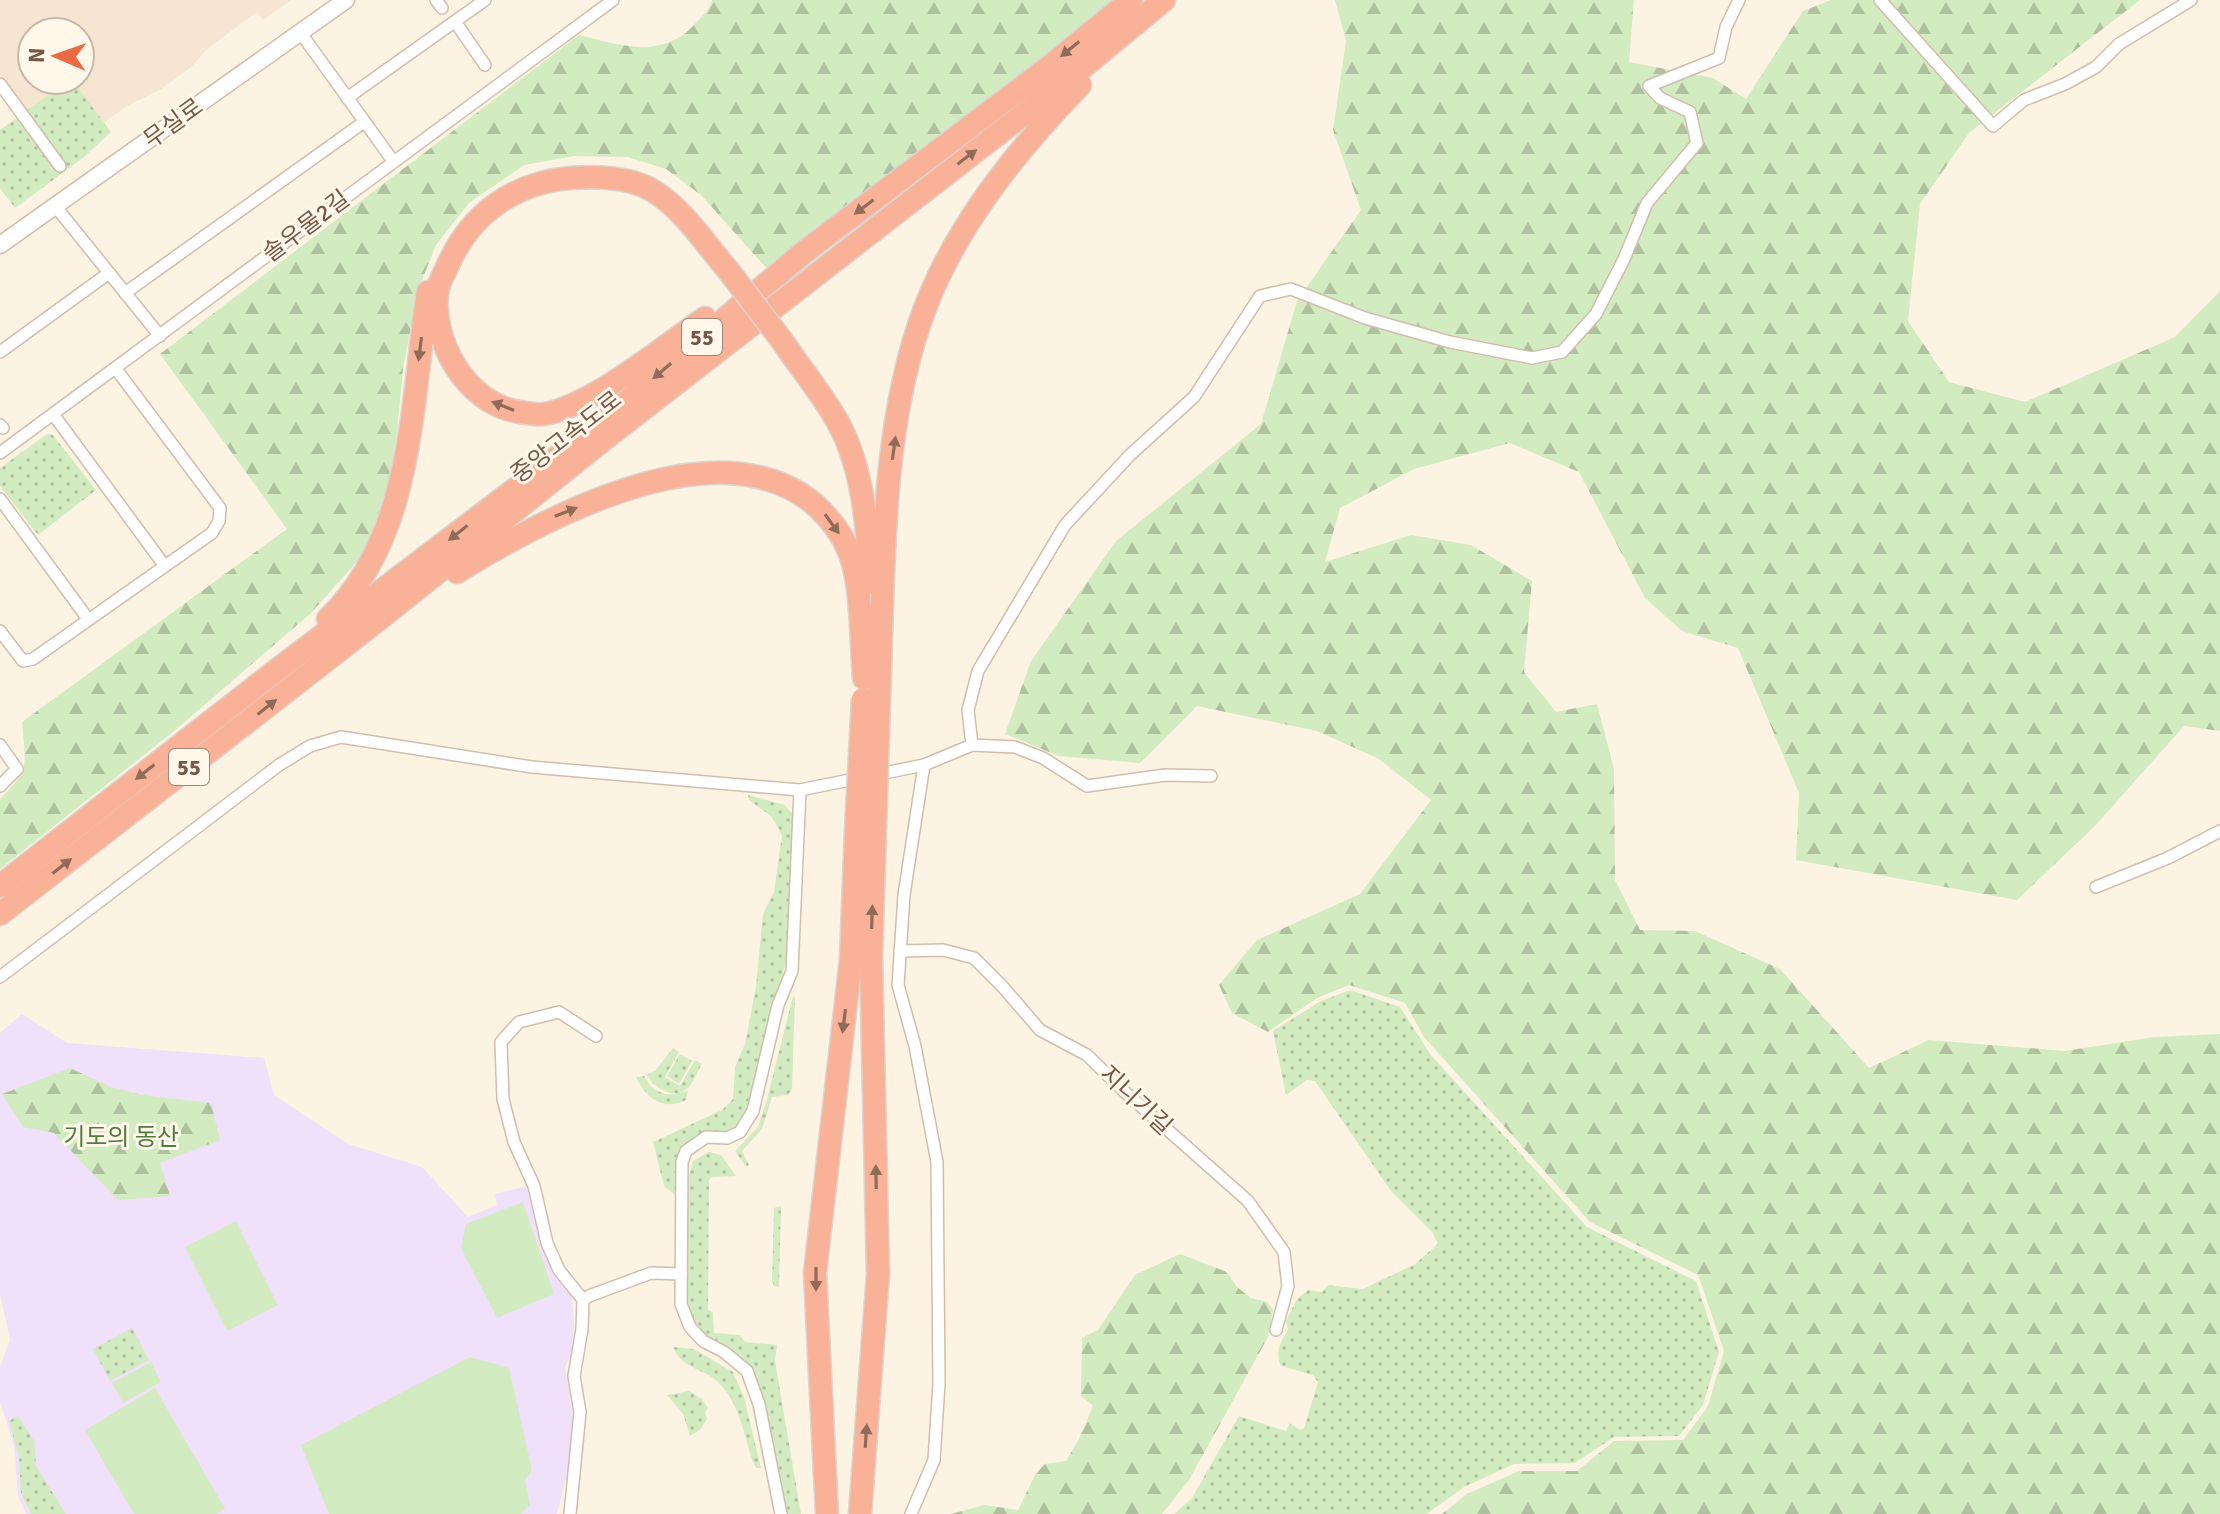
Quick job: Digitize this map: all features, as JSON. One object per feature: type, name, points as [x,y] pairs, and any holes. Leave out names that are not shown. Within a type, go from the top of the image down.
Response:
[{"type":"highway","name":"중앙고속도로","points":[[0,886],[273,673],[593,430],[803,253],[1049,67],[1131,0]]},
{"type":"highway","name":"중앙고속도로","points":[[0,914],[1065,82],[1159,5]]},
{"type":"highway","points":[[869,692],[893,453],[903,386],[919,325],[938,277],[1014,155],[1159,5]]},
{"type":"highway","points":[[273,673],[346,602],[374,559],[395,501],[405,456],[429,286],[447,242],[468,214],[504,186],[535,170],[581,165],[628,168],[664,181],[691,206],[733,268],[842,408],[861,451],[876,498],[884,553]]},
{"type":"highway","points":[[733,268],[657,192],[626,181],[582,177],[542,181],[511,194],[476,222],[456,246],[438,287],[439,327],[451,359],[472,389],[503,410],[541,415],[578,404],[803,253]]},
{"type":"highway","points":[[787,337],[835,416],[852,458],[864,504],[869,558],[866,830],[878,1274],[860,1514]]},
{"type":"highway","points":[[378,620],[552,517],[649,484],[693,475],[735,474],[770,479],[801,494],[828,516],[852,559],[869,692]]},
{"type":"highway","points":[[827,1514],[815,1273],[866,830]]},
{"type":"street","name":"무실로","points":[[0,245],[346,0]]},
{"type":"street","points":[[347,98],[485,0]]},
{"type":"street","name":"솔우물2길","points":[[0,453],[613,0]]},
{"type":"street","points":[[972,745],[968,710],[978,671],[1065,525],[1130,455],[1194,397],[1260,296],[1291,289],[1365,318],[1450,342],[1532,358],[1562,352],[1596,314],[1624,259],[1647,203],[1697,143],[1690,112],[1660,98],[1649,86],[1719,58],[1726,27],[1739,0]]},
{"type":"street","points":[[1880,0],[1993,126],[2024,100],[2065,84],[2096,67],[2119,44],[2191,0]]},
{"type":"street","points":[[458,26],[485,65]]},
{"type":"street","points":[[300,32],[393,161]]},
{"type":"street","points":[[0,84],[60,166]]},
{"type":"street","points":[[125,293],[364,122]]},
{"type":"street","points":[[56,207],[160,336]]},
{"type":"street","points":[[0,352],[109,273]]},
{"type":"street","points":[[0,631],[23,661],[33,659],[212,533],[219,521],[220,508],[116,369]]},
{"type":"street","points":[[53,414],[164,565]]},
{"type":"street","points":[[0,499],[88,619]]},
{"type":"street","points":[[0,977],[10,966],[279,765],[310,746],[341,737],[532,767],[800,790],[924,765],[972,745],[1015,747],[1043,758],[1087,786],[1165,775],[1211,776]]},
{"type":"street","points":[[0,745],[17,769],[0,786]]},
{"type":"street","points":[[911,1514],[934,1460],[939,1383],[937,1162],[915,1046],[898,985],[904,895],[924,765]]},
{"type":"street","points":[[781,1514],[759,1404],[747,1371],[724,1352],[703,1341],[690,1327],[681,1304],[682,1162],[686,1151],[706,1137],[727,1138],[740,1132],[753,1111],[778,1005],[792,971],[800,790]]},
{"type":"street","points":[[2096,887],[2168,858],[2220,831]]},
{"type":"street","name":"지니기길","points":[[900,951],[943,950],[974,958],[1040,1030],[1087,1055],[1248,1201],[1284,1252],[1288,1286],[1276,1330]]},
{"type":"street","points":[[2,954],[10,966]]},
{"type":"street","points":[[570,1514],[580,1412],[574,1376],[582,1329],[583,1300],[559,1270],[547,1243],[534,1186],[514,1142],[503,1099],[501,1042],[519,1022],[559,1012],[596,1036]]},
{"type":"street","points":[[583,1300],[651,1273],[681,1274]]},
{"type":"shaded area","points":[[0,0],[291,0],[263,20],[257,12],[207,49],[191,67],[161,89],[125,107],[104,123],[84,96],[96,96],[96,16],[16,16],[16,96],[47,96],[27,111],[0,75]]},
{"type":"shaded area","points":[[22,1014],[67,1043],[264,1058],[274,1095],[348,1144],[422,1167],[468,1217],[497,1205],[495,1194],[526,1186],[545,1247],[572,1297],[574,1329],[571,1354],[565,1367],[576,1436],[557,1514],[26,1514],[18,1496],[14,1446],[0,1402],[0,1367],[10,1340],[0,1293],[0,1033]]},
{"type":"green space","points":[[712,0],[1145,0],[777,280],[701,195],[666,169],[628,157],[574,156],[524,165],[469,203],[436,245],[418,290],[403,368],[386,499],[362,556],[311,613],[173,732],[0,869],[0,799],[22,772],[25,756],[22,722],[287,529],[160,354],[579,35],[640,47],[668,43],[694,25]]},
{"type":"green space","points":[[1335,0],[1634,0],[1629,62],[1713,78],[1746,99],[1803,11],[1831,0],[2140,0],[1969,133],[1920,204],[1908,321],[1949,382],[2025,402],[2175,337],[2220,291],[2220,731],[2184,726],[2095,826],[2017,900],[1796,860],[1799,793],[1738,648],[1682,631],[1645,598],[1579,472],[1510,443],[1414,469],[1340,508],[1325,562],[1411,535],[1471,545],[1532,581],[1524,672],[1556,712],[1597,704],[1614,769],[1615,880],[1640,930],[1695,931],[1780,969],[1869,1068],[1929,1040],[2065,1051],[2154,1037],[2220,1034],[2220,1514],[1442,1514],[1467,1494],[1519,1471],[1577,1471],[1614,1441],[1683,1440],[1708,1406],[1724,1351],[1698,1275],[1590,1222],[1424,1037],[1405,1003],[1349,985],[1317,998],[1268,1032],[1232,1013],[1219,985],[1257,940],[1360,894],[1431,800],[1379,759],[1317,731],[1197,706],[1140,763],[1059,756],[1005,734],[1031,661],[1116,541],[1261,424],[1297,301],[1361,210],[1333,130],[1346,41]]},
{"type":"green space","points":[[47,96],[84,96],[111,132],[84,157],[15,208],[0,188],[0,130]]},
{"type":"green space","points":[[47,434],[53,435],[96,490],[38,535],[0,486],[0,468]]},
{"type":"green space","points":[[748,795],[785,805],[794,816],[786,961],[748,1106],[738,1128],[726,1134],[706,1133],[680,1149],[676,1196],[664,1186],[653,1142],[722,1110],[733,1099],[735,1067],[745,1044],[756,987],[763,914],[774,892],[782,835],[772,817],[749,800]]},
{"type":"green space","points":[[1350,990],[1400,1007],[1430,1054],[1587,1227],[1696,1281],[1719,1352],[1703,1405],[1679,1436],[1614,1437],[1575,1463],[1514,1464],[1464,1487],[1427,1514],[1174,1514],[1192,1498],[1239,1416],[1286,1431],[1290,1423],[1300,1430],[1304,1428],[1318,1382],[1313,1375],[1281,1366],[1278,1356],[1288,1330],[1286,1321],[1297,1299],[1308,1290],[1322,1292],[1328,1285],[1363,1289],[1415,1264],[1438,1244],[1432,1232],[1391,1191],[1315,1081],[1307,1080],[1286,1095],[1273,1031],[1321,1001]]},
{"type":"green space","points":[[793,996],[792,1089],[788,1095],[772,1097],[762,1129],[742,1151],[749,1165],[746,1167],[735,1151],[758,1127]]},
{"type":"green space","points":[[673,1048],[679,1052],[665,1077],[680,1086],[695,1060],[702,1064],[689,1087],[677,1093],[659,1088],[646,1074],[655,1071]]},
{"type":"green space","points":[[680,1054],[692,1061],[679,1084],[667,1076]]},
{"type":"green space","name":"기도의 동산","points":[[70,1068],[111,1087],[142,1095],[211,1103],[220,1140],[160,1163],[170,1196],[118,1200],[54,1133],[23,1127],[2,1094]]},
{"type":"green space","points":[[644,1076],[652,1087],[663,1093],[675,1094],[688,1090],[686,1100],[670,1104],[656,1100],[644,1091],[636,1077]]},
{"type":"green space","points":[[709,1152],[721,1155],[736,1176],[712,1177],[709,1180],[708,1310],[713,1312],[714,1333],[740,1335],[745,1342],[777,1345],[775,1361],[801,1514],[787,1514],[762,1401],[751,1368],[708,1341],[693,1325],[685,1302],[689,1176],[693,1161]]},
{"type":"green space","points":[[523,1202],[554,1294],[497,1318],[461,1248],[466,1224]]},
{"type":"green space","points":[[781,1206],[779,1287],[774,1286],[772,1281],[774,1208]]},
{"type":"green space","points":[[236,1221],[278,1305],[227,1331],[185,1247]]},
{"type":"green space","points":[[1180,1254],[1227,1272],[1237,1287],[1251,1298],[1267,1302],[1273,1310],[1268,1337],[1189,1480],[1162,1514],[951,1514],[984,1505],[1018,1510],[1036,1473],[1045,1464],[1066,1461],[1093,1406],[1081,1396],[1082,1338],[1098,1330],[1135,1275]]},
{"type":"green space","points":[[132,1328],[149,1360],[110,1381],[93,1349]]},
{"type":"green space","points":[[673,1347],[694,1349],[733,1372],[744,1397],[761,1468],[756,1468],[737,1411],[727,1393],[715,1379],[682,1361]]},
{"type":"green space","points":[[470,1357],[509,1368],[532,1470],[525,1481],[530,1505],[521,1514],[329,1514],[301,1445]]},
{"type":"green space","points":[[151,1362],[161,1382],[123,1403],[112,1383]]},
{"type":"green space","points":[[155,1388],[225,1509],[216,1514],[134,1514],[85,1430]]},
{"type":"green space","points":[[689,1391],[702,1399],[708,1408],[705,1412],[707,1419],[700,1430],[690,1436],[683,1414],[667,1395]]},
{"type":"green space","points":[[18,1416],[34,1441],[36,1466],[66,1514],[31,1514],[21,1493],[19,1457],[9,1421]]}]
